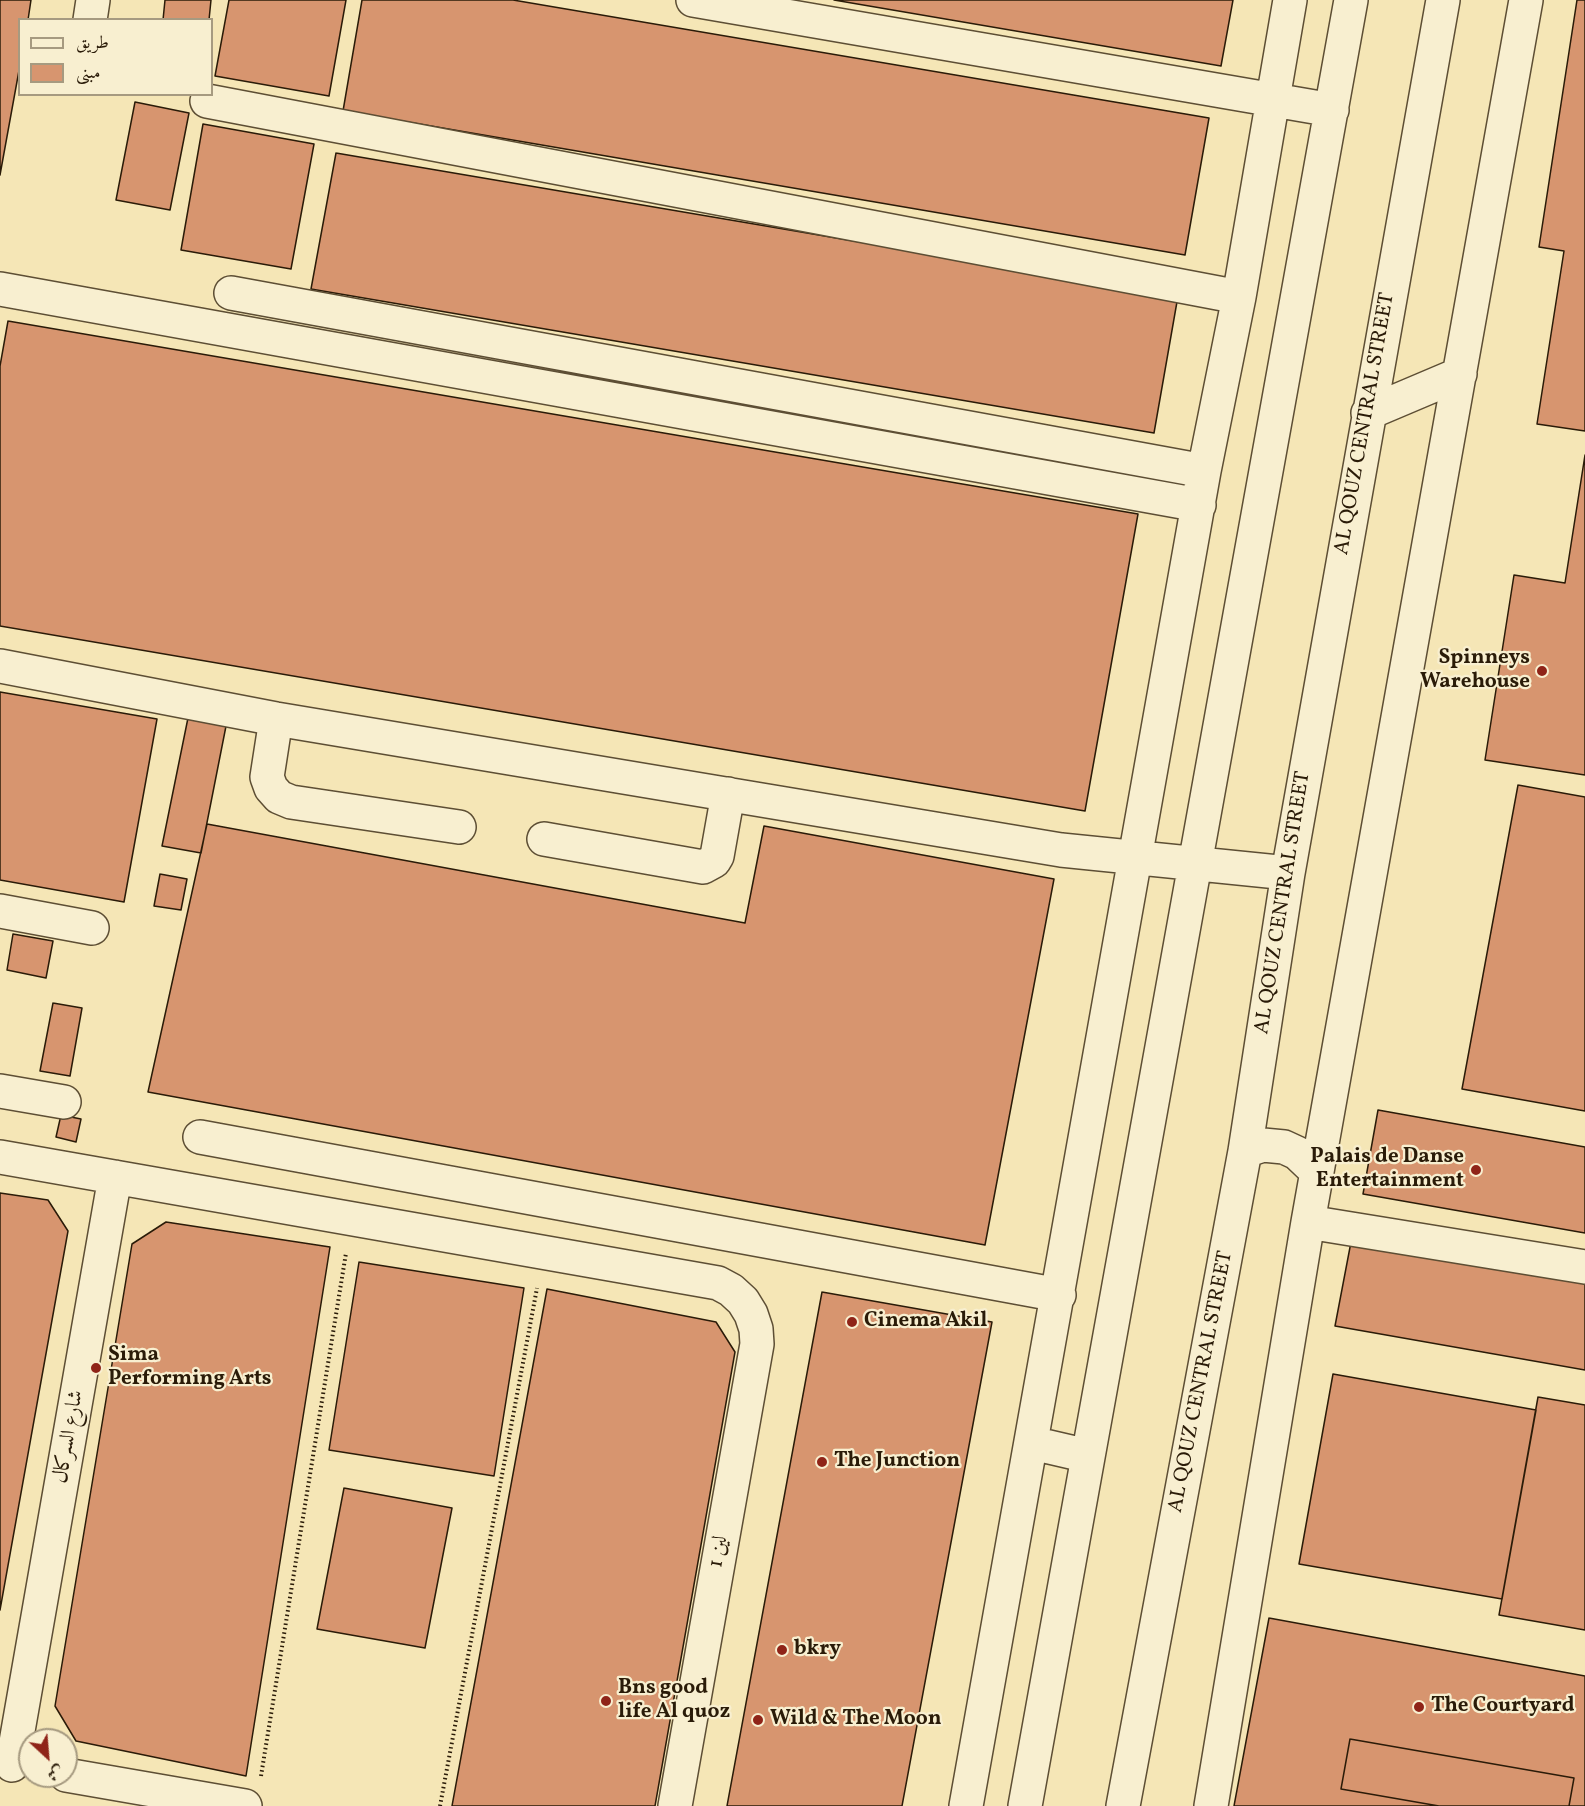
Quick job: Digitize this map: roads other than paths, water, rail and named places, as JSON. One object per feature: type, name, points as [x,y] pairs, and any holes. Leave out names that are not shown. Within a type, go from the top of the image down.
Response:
[{"type":"street","points":[[90,18],[93,0]]},
{"type":"street","points":[[693,0],[1332,110]]},
{"type":"street","points":[[966,1806],[1059,1295],[1204,471],[1239,297],[1290,0]]},
{"type":"street","points":[[1025,1806],[1351,0]]},
{"type":"street","name":"AL QOUZ CENTRAL STREET","points":[[1123,1806],[1245,1151],[1288,873],[1443,0]]},
{"type":"street","points":[[1211,1806],[1308,1222],[1526,0]]},
{"type":"street","points":[[207,100],[1239,297]]},
{"type":"street","points":[[0,289],[1199,505]]},
{"type":"street","points":[[231,293],[1204,471]]},
{"type":"street","points":[[1368,414],[1460,374]]},
{"type":"street","points":[[0,666],[276,719],[1061,850],[1288,873]]},
{"type":"street","points":[[276,719],[267,777],[271,788],[279,796],[291,802],[459,827]]},
{"type":"street","points":[[544,838],[703,867],[714,861],[717,856],[728,794]]},
{"type":"street","points":[[0,911],[92,928]]},
{"type":"street","points":[[0,1091],[64,1102]]},
{"type":"street","points":[[200,1137],[1059,1295]]},
{"type":"street","points":[[1245,1151],[1263,1145],[1284,1147],[1297,1153],[1317,1172]]},
{"type":"street","points":[[0,1158],[115,1177]]},
{"type":"street","name":"لين 1","points":[[115,1177],[718,1283],[732,1290],[743,1301],[756,1329],[757,1344],[675,1806]]},
{"type":"street","name":"شارع السركال","points":[[14,1766],[115,1177]]},
{"type":"street","points":[[1308,1222],[1585,1267]]},
{"type":"street","points":[[1032,1443],[1088,1456]]},
{"type":"street","points":[[78,1776],[252,1794]]},
{"type":"place","name":"Spinneys Warehouse","points":[[1542,671]]},
{"type":"place","name":"Palais de Danse Entertainment","points":[[1476,1170]]},
{"type":"place","name":"Cinema Akil","points":[[852,1322]]},
{"type":"place","name":"Sima Performing Arts","points":[[96,1368]]},
{"type":"place","name":"The Junction","points":[[822,1462]]},
{"type":"place","name":"bkry","points":[[782,1650]]},
{"type":"place","name":"Bns good life Al quoz","points":[[606,1701]]},
{"type":"place","name":"The Courtyard","points":[[1419,1707]]},
{"type":"place","name":"Wild & The Moon","points":[[758,1720]]}]
